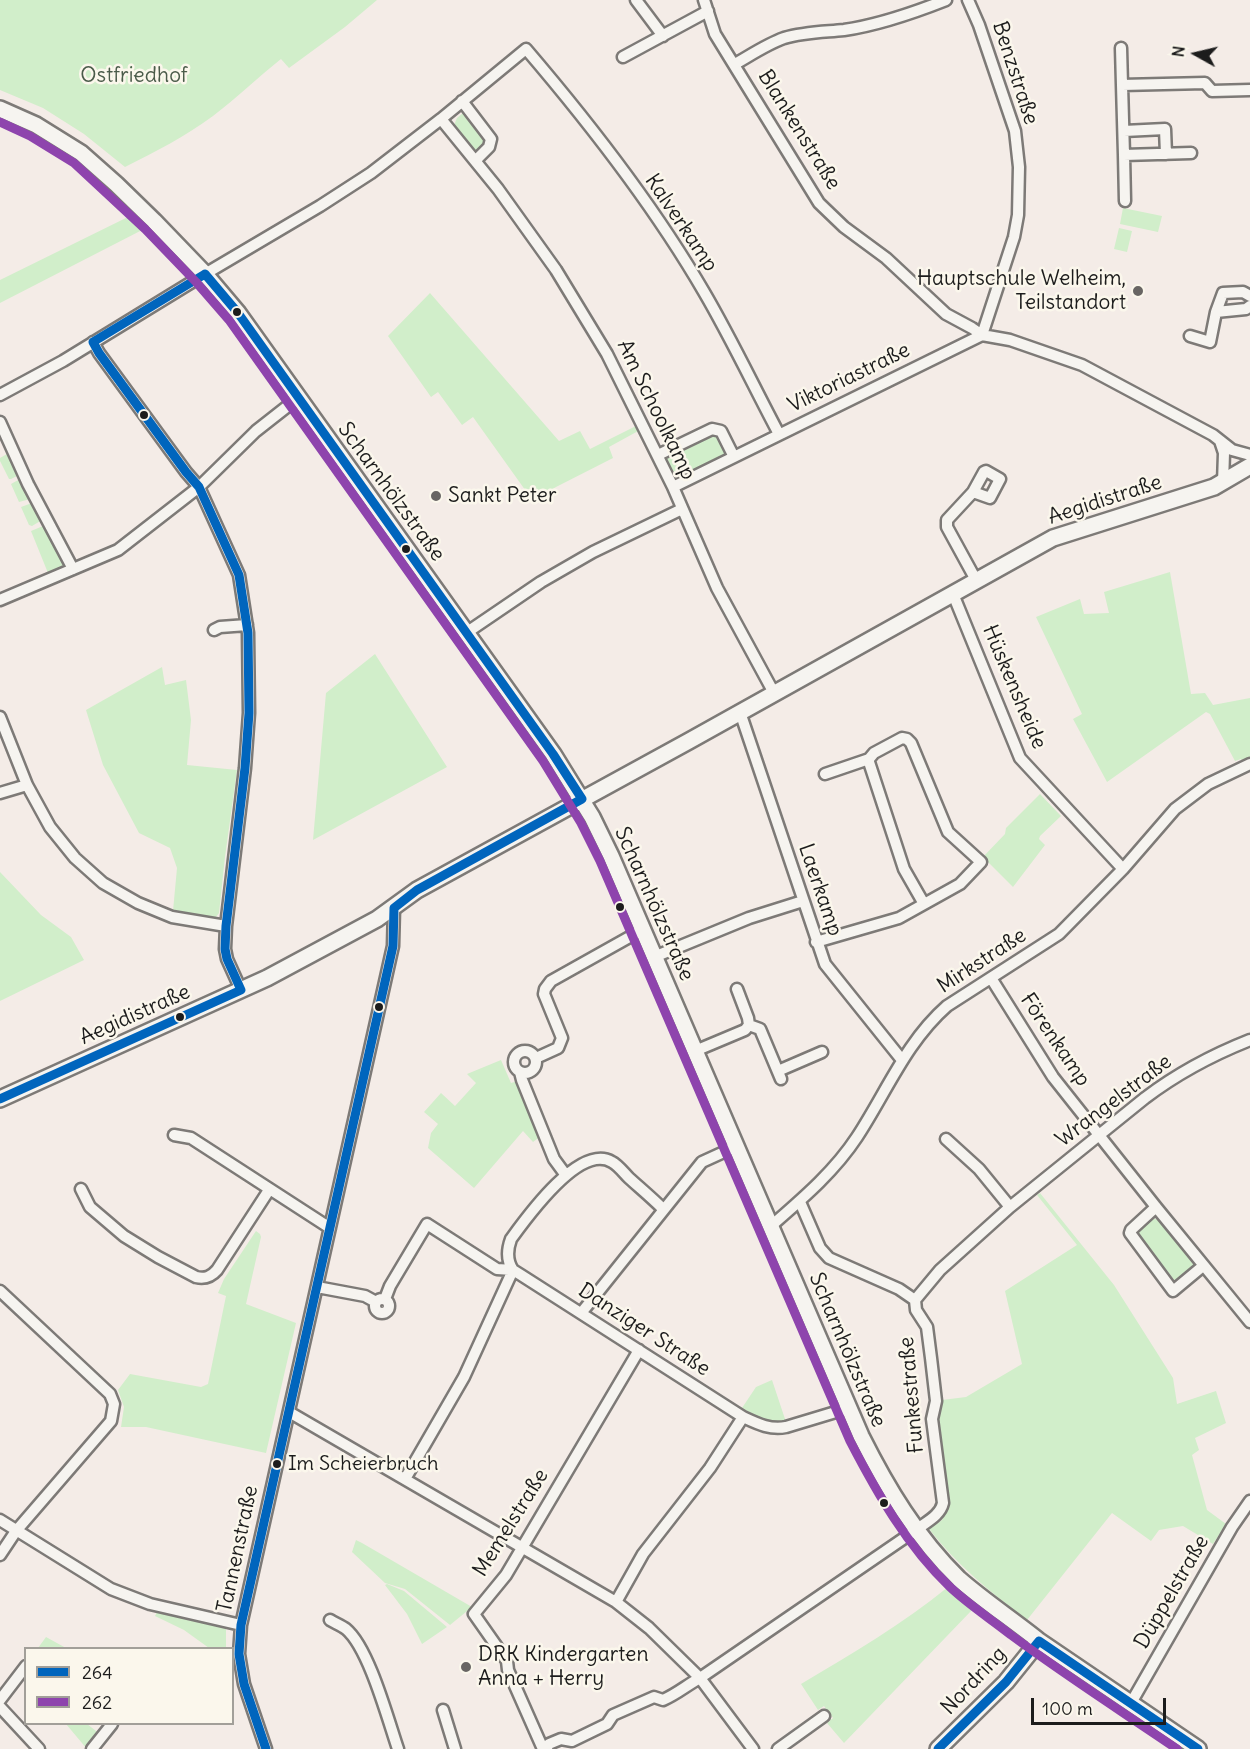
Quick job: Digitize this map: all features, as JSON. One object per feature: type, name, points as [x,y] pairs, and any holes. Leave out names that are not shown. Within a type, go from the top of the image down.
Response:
[{"type":"main road","name":"Scharnhölzstraße","points":[[0,109],[36,125],[81,153],[126,193],[205,274],[238,313],[553,754],[592,817],[611,856],[849,1408],[893,1496],[916,1530],[961,1580],[1039,1641],[1198,1749]]},
{"type":"main road","name":"Aegidistraße","points":[[0,1099],[267,978],[377,919],[417,890],[1053,538],[1214,487],[1250,466]]},
{"type":"main road","name":"Nordring","points":[[938,1749],[1006,1682],[1039,1641]]},
{"type":"street","points":[[636,0],[663,36]]},
{"type":"street","name":"Blankenstraße","points":[[704,0],[715,34],[819,203],[844,227],[886,258],[946,314],[982,335],[1010,340],[1082,365],[1213,435],[1232,450],[1250,455]]},
{"type":"street","points":[[735,64],[783,38],[805,33],[845,30],[871,24],[946,0]]},
{"type":"street","name":"Benzstraße","points":[[968,0],[979,25],[1015,131],[1019,167],[1018,215],[1014,237],[982,335]]},
{"type":"street","points":[[623,57],[708,11]]},
{"type":"street","points":[[1120,48],[1125,201]]},
{"type":"street","name":"Kalverkamp","points":[[462,101],[526,49],[560,89],[648,204],[704,292],[779,434]]},
{"type":"street","points":[[1122,85],[1205,83],[1212,91],[1250,90]]},
{"type":"street","points":[[0,394],[45,372],[320,206],[371,173],[462,101],[491,139],[489,147],[476,160]]},
{"type":"street","name":"Am Schoolkamp","points":[[441,119],[476,160],[556,270],[607,354],[658,455],[717,588],[774,693]]},
{"type":"street","points":[[1124,131],[1165,129],[1166,154]]},
{"type":"street","points":[[1124,155],[1191,153]]},
{"type":"street","points":[[1191,336],[1210,342],[1216,312],[1223,293],[1244,292],[1250,296]]},
{"type":"street","points":[[1216,312],[1246,309],[1250,306]]},
{"type":"street","name":"Viktoriastraße","points":[[673,487],[982,335]]},
{"type":"street","points":[[93,342],[199,487],[239,575],[247,625],[249,713],[225,949],[241,990]]},
{"type":"street","points":[[0,600],[118,549],[199,487],[255,431],[298,399]]},
{"type":"street","points":[[0,422],[28,484],[73,569]]},
{"type":"street","points":[[658,455],[715,428],[721,431],[734,457]]},
{"type":"street","points":[[1220,441],[1224,453],[1223,483]]},
{"type":"street","points":[[972,492],[946,523],[976,580]]},
{"type":"street","points":[[466,633],[541,582],[592,552],[682,509]]},
{"type":"street","name":"Hüskensheide","points":[[953,594],[1020,758],[1123,869]]},
{"type":"street","points":[[214,630],[220,627],[247,625]]},
{"type":"street","name":"Laerkamp","points":[[740,712],[825,964],[902,1060]]},
{"type":"street","points":[[0,717],[27,784],[50,827],[75,858],[103,883],[138,903],[172,917],[226,926]]},
{"type":"street","points":[[816,942],[899,918],[960,884],[981,862],[948,831],[909,741],[899,739],[874,753],[869,759],[825,774]]},
{"type":"street","points":[[869,759],[904,869],[924,904]]},
{"type":"street","name":"Mirkstraße","points":[[771,1226],[800,1202],[839,1161],[852,1144],[902,1060],[934,1017],[947,1006],[1059,934],[1123,869],[1175,809],[1208,784],[1250,764]]},
{"type":"street","points":[[0,793],[27,784]]},
{"type":"street","points":[[654,957],[749,918],[803,901]]},
{"type":"street","name":"Tannenstraße","points":[[266,1749],[244,1684],[239,1654],[241,1624],[393,946],[394,908]]},
{"type":"street","points":[[536,1058],[558,1048],[562,1038],[544,994],[547,985],[642,930]]},
{"type":"street","name":"Förenkamp","points":[[991,978],[1053,1077],[1250,1322]]},
{"type":"street","points":[[695,1051],[745,1030],[749,1025],[737,989]]},
{"type":"street","points":[[749,1025],[760,1029],[780,1075],[822,1052]]},
{"type":"street","name":"Wrangelstraße","points":[[915,1300],[940,1270],[1010,1207],[1167,1081],[1220,1052],[1250,1040]]},
{"type":"street","points":[[536,1058],[526,1051],[518,1054],[514,1061],[554,1159],[566,1174]]},
{"type":"street","points":[[520,1072],[533,1070],[536,1058]]},
{"type":"street","points":[[174,1135],[191,1138],[330,1228]]},
{"type":"street","points":[[946,1139],[979,1169],[1010,1207]]},
{"type":"street","points":[[582,1312],[702,1162],[737,1146]]},
{"type":"street","points":[[405,1479],[464,1377],[513,1270],[508,1262],[511,1239],[566,1174],[591,1161],[599,1159],[612,1162],[663,1209]]},
{"type":"street","points":[[81,1189],[90,1207],[124,1236],[158,1257],[201,1278],[217,1270],[269,1190]]},
{"type":"street","points":[[800,1202],[824,1254],[899,1289],[915,1300]]},
{"type":"street","points":[[1156,1207],[1130,1233],[1173,1291],[1203,1266]]},
{"type":"street","name":"Danziger Straße","points":[[317,1287],[381,1301],[427,1224],[497,1269],[513,1270],[743,1417],[761,1426],[778,1429],[849,1408]]},
{"type":"street","points":[[0,1291],[110,1394],[114,1408],[111,1421],[16,1531],[0,1555]]},
{"type":"street","name":"Funkestraße","points":[[545,1749],[549,1744],[561,1739],[572,1741],[608,1724],[613,1715],[654,1697],[663,1700],[680,1693],[684,1687],[937,1515],[942,1503],[932,1419],[936,1401],[932,1359],[927,1327],[916,1311],[915,1300]]},
{"type":"street","name":"Memelstraße","points":[[545,1749],[508,1670],[507,1661],[474,1614],[506,1575],[521,1546],[639,1350]]},
{"type":"street","points":[[289,1412],[616,1602],[656,1634],[700,1678],[753,1749]]},
{"type":"street","points":[[616,1602],[643,1556],[710,1468],[743,1417]]},
{"type":"street","name":"Düppelstraße","points":[[1131,1703],[1227,1536],[1250,1501]]},
{"type":"street","points":[[0,1520],[111,1589],[150,1604],[241,1624]]},
{"type":"street","points":[[330,1620],[347,1630],[360,1648],[371,1670],[398,1749]]},
{"type":"street","points":[[0,1700],[24,1669]]},
{"type":"street","points":[[0,1707],[39,1749]]},
{"type":"street","points":[[443,1710],[455,1749]]},
{"type":"street","points":[[778,1749],[824,1716]]},
{"type":"street","points":[[92,1749],[111,1725]]},
{"type":"green space","name":"Ostfriedhof","points":[[0,0],[377,0],[289,68],[281,59],[203,123],[125,167],[84,134],[43,108],[0,90]]},
{"type":"green space","points":[[464,112],[487,143],[477,153],[454,125],[457,118]]},
{"type":"green space","points":[[1123,208],[1162,216],[1158,232],[1120,224]]},
{"type":"green space","points":[[132,215],[146,228],[0,303],[0,280]]},
{"type":"green space","points":[[1119,228],[1132,231],[1127,252],[1114,249]]},
{"type":"green space","points":[[430,293],[559,441],[580,431],[590,449],[638,425],[640,430],[609,447],[613,458],[533,501],[473,417],[462,425],[438,392],[431,397],[388,336]]},
{"type":"green space","points":[[716,432],[727,452],[726,455],[679,479],[673,477],[666,460],[667,456]]},
{"type":"green space","points":[[7,454],[19,475],[11,479],[0,461],[0,458]]},
{"type":"green space","points":[[20,479],[30,499],[19,502],[11,484]]},
{"type":"green space","points":[[32,503],[42,520],[32,526],[29,525],[21,507]]},
{"type":"green space","points":[[43,526],[64,562],[63,568],[48,573],[31,531]]},
{"type":"green space","points":[[1170,572],[1191,694],[1205,693],[1213,705],[1250,698],[1250,758],[1235,761],[1210,714],[1206,712],[1107,782],[1073,719],[1082,714],[1036,617],[1080,599],[1084,614],[1109,613],[1104,592]]},
{"type":"green space","points":[[375,654],[447,767],[313,840],[326,693]]},
{"type":"green space","points":[[162,667],[165,685],[186,680],[191,720],[187,765],[237,770],[219,913],[216,917],[173,911],[177,868],[170,848],[139,833],[103,765],[86,710]]},
{"type":"green space","points":[[1040,794],[1061,816],[1040,836],[1039,839],[1045,845],[1013,887],[983,857],[1005,834],[1006,828]]},
{"type":"green space","points":[[0,872],[41,915],[71,937],[84,960],[0,1001]]},
{"type":"green space","points":[[501,1060],[511,1083],[518,1081],[541,1136],[533,1142],[523,1131],[474,1188],[428,1148],[431,1133],[438,1124],[424,1112],[441,1093],[455,1106],[476,1083],[467,1074]]},
{"type":"green space","points":[[1040,1193],[1114,1285],[1173,1378],[1177,1404],[1216,1391],[1226,1423],[1195,1438],[1199,1450],[1192,1455],[1207,1510],[1226,1524],[1213,1544],[1183,1526],[1159,1530],[1151,1541],[1112,1513],[1027,1620],[975,1578],[929,1529],[942,1520],[947,1510],[938,1421],[942,1400],[966,1397],[1022,1364],[1005,1291],[1077,1245],[1037,1195]]},
{"type":"green space","points":[[1153,1218],[1158,1220],[1194,1265],[1193,1269],[1181,1279],[1172,1279],[1136,1234],[1135,1231]]},
{"type":"green space","points":[[256,1231],[261,1237],[246,1304],[296,1323],[266,1453],[146,1427],[121,1427],[124,1407],[118,1390],[130,1374],[201,1387],[208,1384],[226,1296],[218,1293],[224,1279]]},
{"type":"green space","points":[[772,1380],[786,1422],[763,1420],[742,1408],[756,1387]]},
{"type":"green space","points":[[356,1540],[472,1607],[450,1625],[405,1589],[385,1583],[352,1552]]},
{"type":"green space","points":[[385,1585],[404,1591],[447,1627],[422,1644],[407,1614]]},
{"type":"green space","points":[[948,1587],[972,1610],[844,1743],[827,1723],[833,1718],[824,1706],[818,1710],[801,1684],[895,1626]]},
{"type":"green space","points":[[158,1610],[226,1626],[226,1647],[208,1647],[184,1630],[155,1616]]},
{"type":"green space","points":[[46,1637],[64,1647],[39,1647]]},
{"type":"green space","points":[[67,1725],[88,1725],[100,1734],[87,1749]]},
{"type":"transit line","name":"262","points":[[0,122],[30,136],[74,163],[145,229],[229,320],[543,761],[581,823],[600,861],[850,1441],[882,1499],[920,1554],[934,1571],[972,1606],[1052,1664],[1177,1749]]},
{"type":"transit line","name":"264","points":[[205,274],[238,313],[553,754],[582,799]]},
{"type":"transit line","name":"264","points":[[93,342],[205,274]]},
{"type":"transit line","name":"264","points":[[93,342],[199,487],[239,575],[248,633],[249,713],[225,949],[241,990]]},
{"type":"transit line","name":"264","points":[[394,908],[417,890],[582,799]]},
{"type":"transit line","name":"264","points":[[266,1749],[244,1684],[239,1654],[241,1625],[393,946],[394,908]]},
{"type":"transit line","name":"264","points":[[0,1099],[241,990]]},
{"type":"transit line","name":"264","points":[[1039,1641],[1198,1749]]},
{"type":"transit line","name":"264","points":[[938,1749],[1006,1682],[1039,1641]]},
{"type":"place","name":"Hauptschule Welheim, Teilstandort","points":[[1138,291]]},
{"type":"place","name":"Sankt Peter","points":[[436,496]]},
{"type":"place","name":"Im Scheierbruch","points":[[277,1464]]},
{"type":"place","name":"DRK Kindergarten Anna + Herry","points":[[466,1667]]}]
